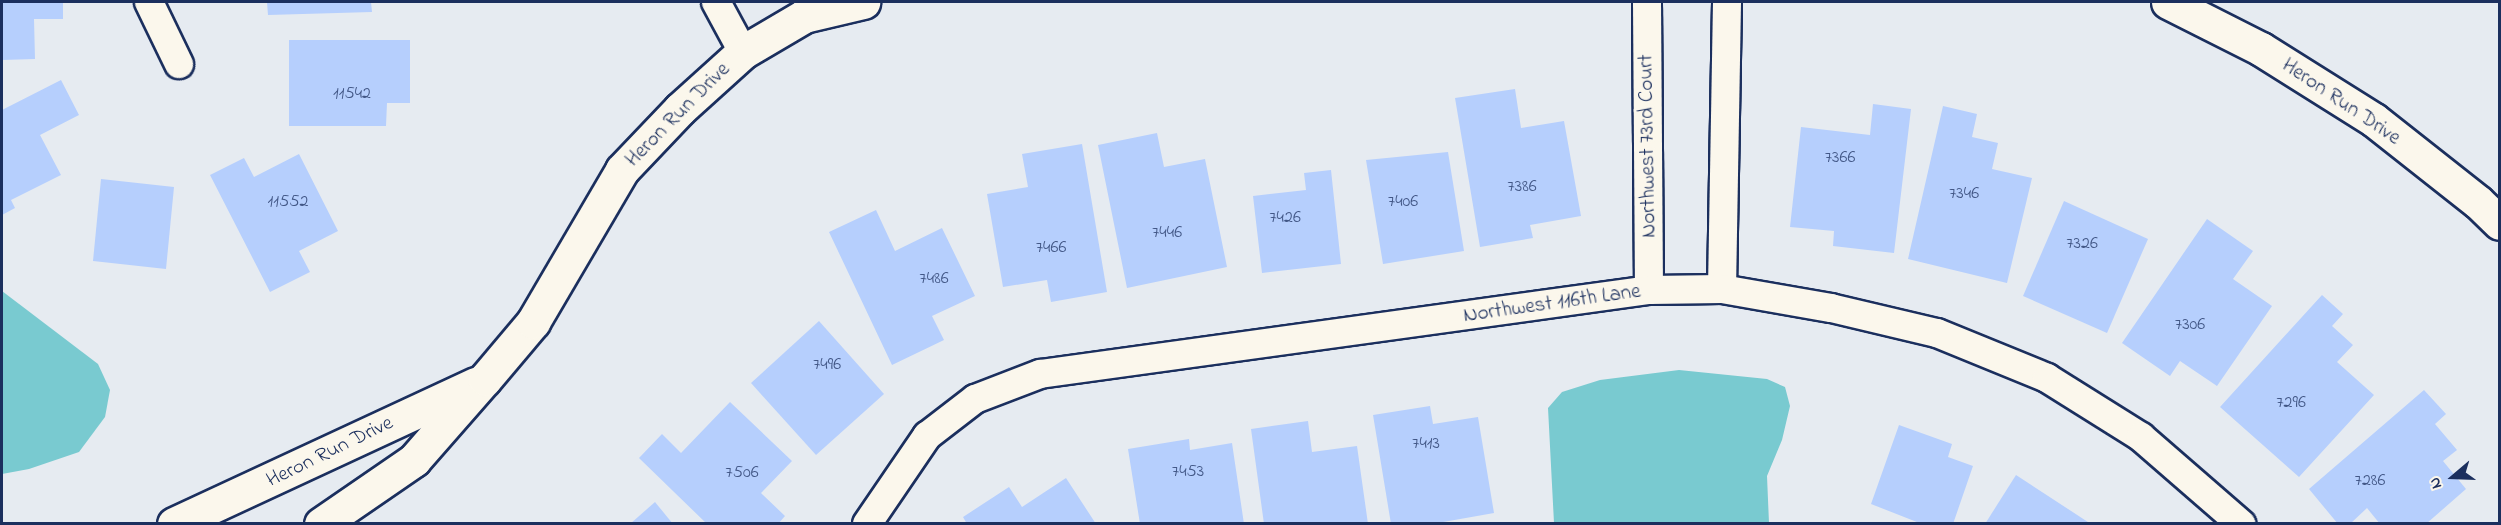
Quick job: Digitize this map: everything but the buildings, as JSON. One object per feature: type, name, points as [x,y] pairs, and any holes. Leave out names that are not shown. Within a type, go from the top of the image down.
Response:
[{"type":"street","points":[[149,2],[179,64]]},
{"type":"street","points":[[716,2],[743,52]]},
{"type":"street","name":"Heron Run Drive","points":[[321,524],[414,460],[485,380],[533,322],[622,170],[680,109],[743,52],[800,9],[863,2]]},
{"type":"street","name":"Northwest 73rd Court","points":[[1647,2],[1650,290]]},
{"type":"street","points":[[1722,289],[1727,2]]},
{"type":"street","name":"Heron Run Drive","points":[[2168,2],[2261,49],[2374,120],[2478,202],[2499,224]]},
{"type":"street","name":"Northwest 116th Lane","points":[[867,524],[927,436],[975,399],[1040,374],[1650,290],[1722,289],[1832,308],[1937,333],[2047,378],[2141,437],[2241,524]]},
{"type":"street","name":"Heron Run Drive","points":[[174,524],[485,380]]},
{"type":"water","points":[[2,291],[98,364],[110,390],[105,417],[79,452],[29,469],[2,474]]},
{"type":"water","points":[[1679,370],[1767,379],[1785,387],[1790,406],[1782,440],[1767,476],[1769,523],[1554,523],[1548,408],[1562,392],[1600,380]]}]
